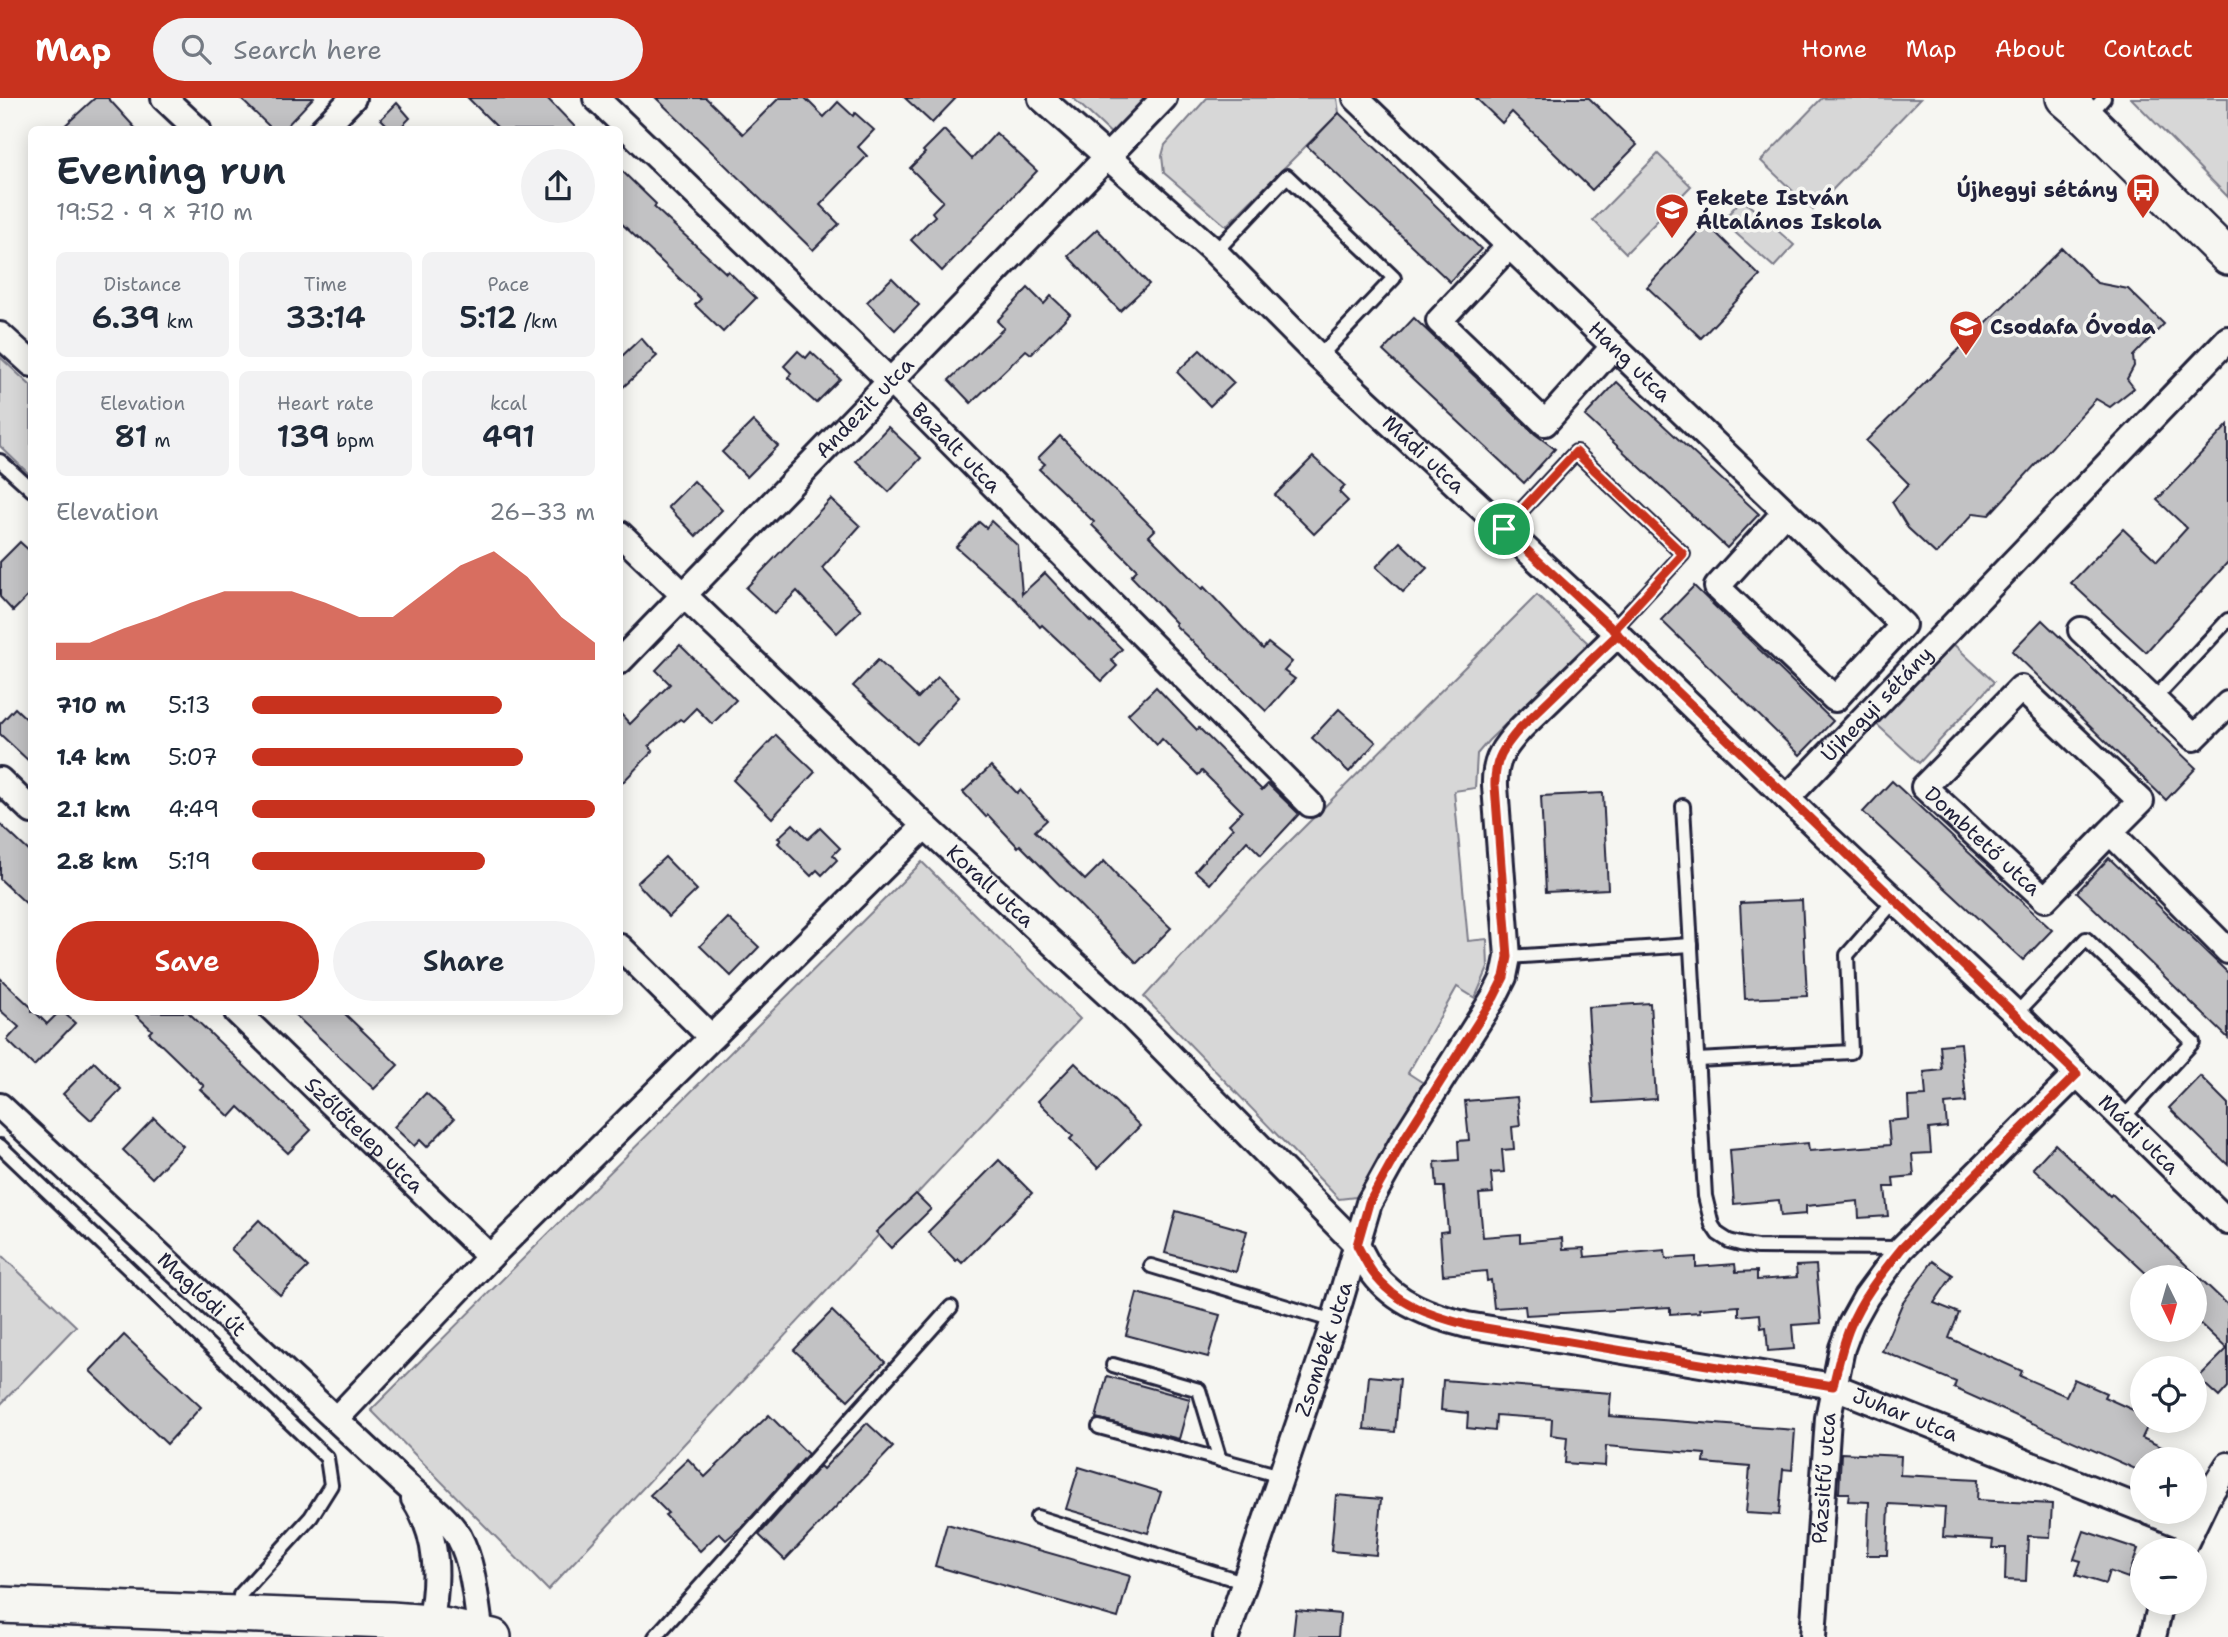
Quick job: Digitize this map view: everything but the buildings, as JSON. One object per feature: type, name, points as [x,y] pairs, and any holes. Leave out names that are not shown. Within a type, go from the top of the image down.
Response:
[{"type":"street","points":[[164,98],[194,126]]},
{"type":"street","points":[[326,126],[353,98]]},
{"type":"street","name":"Bazalt utca","points":[[596,98],[890,382],[1310,804]]},
{"type":"street","name":"Mádi utca","points":[[1041,98],[1215,252],[1319,357],[1615,632],[2016,1014],[2228,1222]]},
{"type":"street","name":"Andezit utca","points":[[623,658],[1164,98]]},
{"type":"street","name":"Hang utca","points":[[1356,98],[1903,625],[1835,699],[1717,587],[1785,512]]},
{"type":"street","points":[[2085,104],[2228,257]]},
{"type":"street","points":[[1509,246],[1439,321],[1545,423],[1614,347]]},
{"type":"street","points":[[0,335],[28,361]]},
{"type":"street","name":"Újhegyi sétány","points":[[1787,798],[2228,339]]},
{"type":"street","name":"Korall utca","points":[[623,537],[925,827],[1128,1013],[1357,1245]]},
{"type":"street","points":[[2081,630],[2194,738],[2228,704]]},
{"type":"street","name":"Zsombék utca","points":[[1226,1637],[1334,1321],[1369,1203],[1406,1136],[1504,977],[1508,957],[1495,786],[1497,761],[1521,727],[1615,632]]},
{"type":"street","name":"Dombtető utca","points":[[2021,688],[2141,801],[2109,832],[2045,899],[1924,787],[2021,688]]},
{"type":"street","points":[[0,780],[28,807]]},
{"type":"street","points":[[336,1419],[490,1257],[925,827]]},
{"type":"street","points":[[2109,832],[2228,951]]},
{"type":"street","points":[[623,950],[711,1037]]},
{"type":"street","name":"Szőlőtelep utca","points":[[240,1015],[490,1257]]},
{"type":"street","name":"Pázsitfű utca","points":[[1813,1637],[1828,1418],[1842,1348],[1851,1324],[1866,1297],[1902,1248],[2077,1074]]},
{"type":"street","name":"Maglódi út","points":[[0,1106],[445,1520],[459,1537],[467,1557],[487,1635],[430,1623],[436,1583],[432,1536],[424,1514],[404,1483]]},
{"type":"street","name":"Juhar utca","points":[[1357,1245],[1374,1275],[1413,1307],[1435,1317],[1467,1325],[1833,1386],[2130,1504]]},
{"type":"street","points":[[2188,1538],[2206,1500],[2228,1465]]},
{"type":"street","points":[[2165,1524],[2184,1538]]},
{"type":"street","points":[[0,1605],[430,1623]]},
{"type":"street","points":[[2153,1637],[2158,1615]]},
{"type":"lane","points":[[1215,252],[1287,176],[1394,278],[1319,357]]},
{"type":"lane","points":[[1504,529],[1576,452],[1683,554],[1615,632]]},
{"type":"lane","points":[[0,461],[28,486]]},
{"type":"lane","points":[[2154,699],[2228,620]]},
{"type":"lane","points":[[1683,806],[1705,1196],[1712,1225],[1718,1234],[1729,1241],[1757,1247],[1902,1248]]},
{"type":"lane","points":[[1697,1060],[1851,1052],[1847,955],[1895,900]]},
{"type":"lane","points":[[2016,1014],[2086,939],[2193,1042],[2122,1119]]},
{"type":"lane","points":[[1508,957],[1691,945]]},
{"type":"lane","points":[[0,1146],[327,1458],[331,1485],[311,1517],[240,1595],[239,1615]]},
{"type":"lane","points":[[1151,1266],[1334,1321]]},
{"type":"lane","points":[[655,1637],[951,1307]]},
{"type":"lane","points":[[1113,1365],[1199,1390],[1220,1460]]},
{"type":"lane","points":[[1099,1427],[1281,1476]]},
{"type":"lane","points":[[1038,1517],[1246,1583]]},
{"type":"shaded area","points":[[1073,98],[1155,98],[1116,138]]},
{"type":"shaded area","points":[[1207,98],[1337,98],[1339,113],[1226,226],[1164,173],[1162,156],[1165,145]]},
{"type":"shaded area","points":[[1822,98],[1920,99],[1813,210],[1761,161]]},
{"type":"shaded area","points":[[2131,98],[2228,98],[2228,197]]},
{"type":"shaded area","points":[[1658,154],[1691,186],[1626,253],[1593,220]]},
{"type":"shaded area","points":[[1742,199],[1794,245],[1774,267],[1722,221]]},
{"type":"shaded area","points":[[0,357],[28,383],[28,473],[0,446]]},
{"type":"shaded area","points":[[1537,595],[1589,644],[1477,754],[1475,788],[1454,791],[1468,941],[1487,939],[1488,968],[1475,998],[1457,987],[1408,1073],[1425,1084],[1356,1197],[1339,1199],[1144,997],[1259,872]]},
{"type":"shaded area","points":[[1949,640],[1994,682],[1919,763],[1873,721]]},
{"type":"shaded area","points":[[922,862],[1080,1019],[548,1590],[371,1410]]},
{"type":"shaded area","points":[[0,1254],[76,1326],[0,1405]]},
{"type":"place","name":"Újhegyi sétány","points":[[2143,220]]},
{"type":"place","name":"Fekete István Általános Iskola","points":[[1672,240]]},
{"type":"place","name":"Csodafa Óvoda","points":[[1966,357]]},
{"type":"route","points":[[1504,529],[1576,452],[1683,554],[1613,630],[1618,634],[1826,836],[2077,1074],[1902,1248],[1866,1297],[1851,1324],[1833,1386],[1467,1325],[1435,1317],[1413,1307],[1374,1275],[1357,1245],[1369,1203],[1406,1136],[1462,1051],[1504,977],[1508,957],[1495,786],[1497,761],[1521,727],[1618,634],[1504,529]]}]
